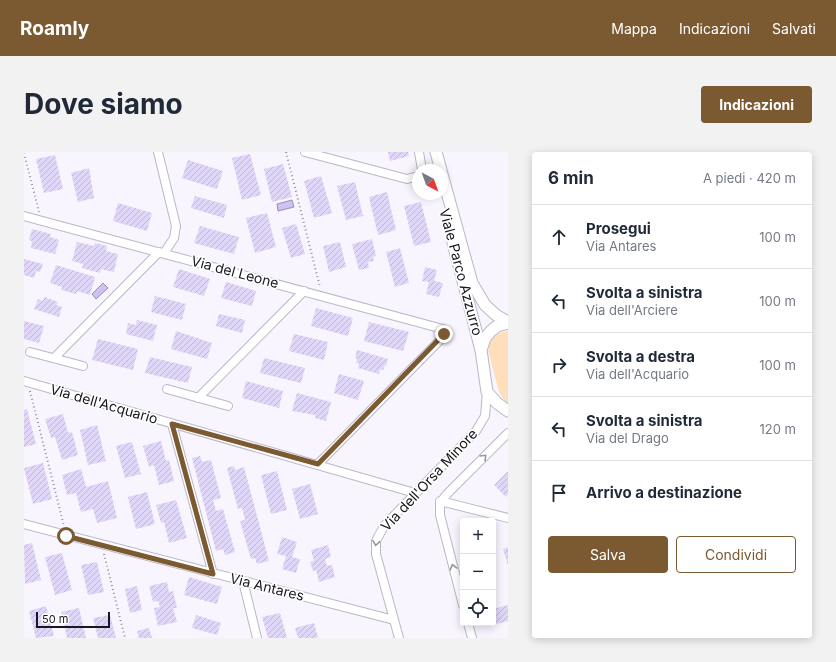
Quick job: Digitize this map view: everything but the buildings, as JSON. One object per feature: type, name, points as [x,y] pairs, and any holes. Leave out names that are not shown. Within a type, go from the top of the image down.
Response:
[{"type":"street","points":[[54,358],[162,253],[174,238],[176,226],[158,152]]},
{"type":"street","points":[[305,152],[408,179],[412,178]]},
{"type":"street","points":[[419,152],[421,164]]},
{"type":"street","points":[[430,152],[433,164]]},
{"type":"street","points":[[436,152],[439,164]]},
{"type":"street","name":"Viale Parco Azzurro","points":[[448,196],[472,283],[485,305],[496,315],[508,322]]},
{"type":"street","name":"Viale Parco Azzurro","points":[[442,200],[481,350],[487,392]]},
{"type":"street","name":"Via del Leone","points":[[24,216],[440,327],[445,331],[443,337],[318,464]]},
{"type":"street","points":[[198,398],[304,291]]},
{"type":"street","name":"Viale Parco Azzurro","points":[[481,350],[485,338],[491,331],[497,326],[508,322]]},
{"type":"street","points":[[30,352],[83,366]]},
{"type":"street","name":"Via dell'Acquario","points":[[26,382],[318,464],[415,493]]},
{"type":"street","points":[[167,389],[228,406]]},
{"type":"street","points":[[487,392],[497,403],[508,411]]},
{"type":"street","name":"Via dell'Orsa Minore","points":[[399,638],[376,554],[375,545],[378,535],[384,526],[415,493],[476,432],[485,416],[487,392]]},
{"type":"street","points":[[172,424],[213,574]]},
{"type":"street","points":[[460,593],[440,515],[440,501],[508,433]]},
{"type":"street","points":[[440,501],[508,518]]},
{"type":"street","name":"Via Antares","points":[[24,524],[394,620]]},
{"type":"street","points":[[243,581],[257,638]]},
{"type":"street","points":[[469,626],[472,638]]},
{"type":"path","points":[[286,152],[322,295]]},
{"type":"path","points":[[24,153],[41,221]]},
{"type":"path","points":[[26,382],[66,536]]},
{"type":"path","points":[[102,545],[125,638]]},
{"type":"shaded area","points":[[292,200],[294,207],[278,211],[277,204]]},
{"type":"shaded area","points":[[103,283],[108,288],[96,299],[92,294]]},
{"type":"shaded area","points":[[508,331],[508,405],[499,392],[488,350],[492,339],[501,333]]},
{"type":"route","points":[[66,536],[213,574],[172,424],[318,464],[443,337],[444,334]]}]
